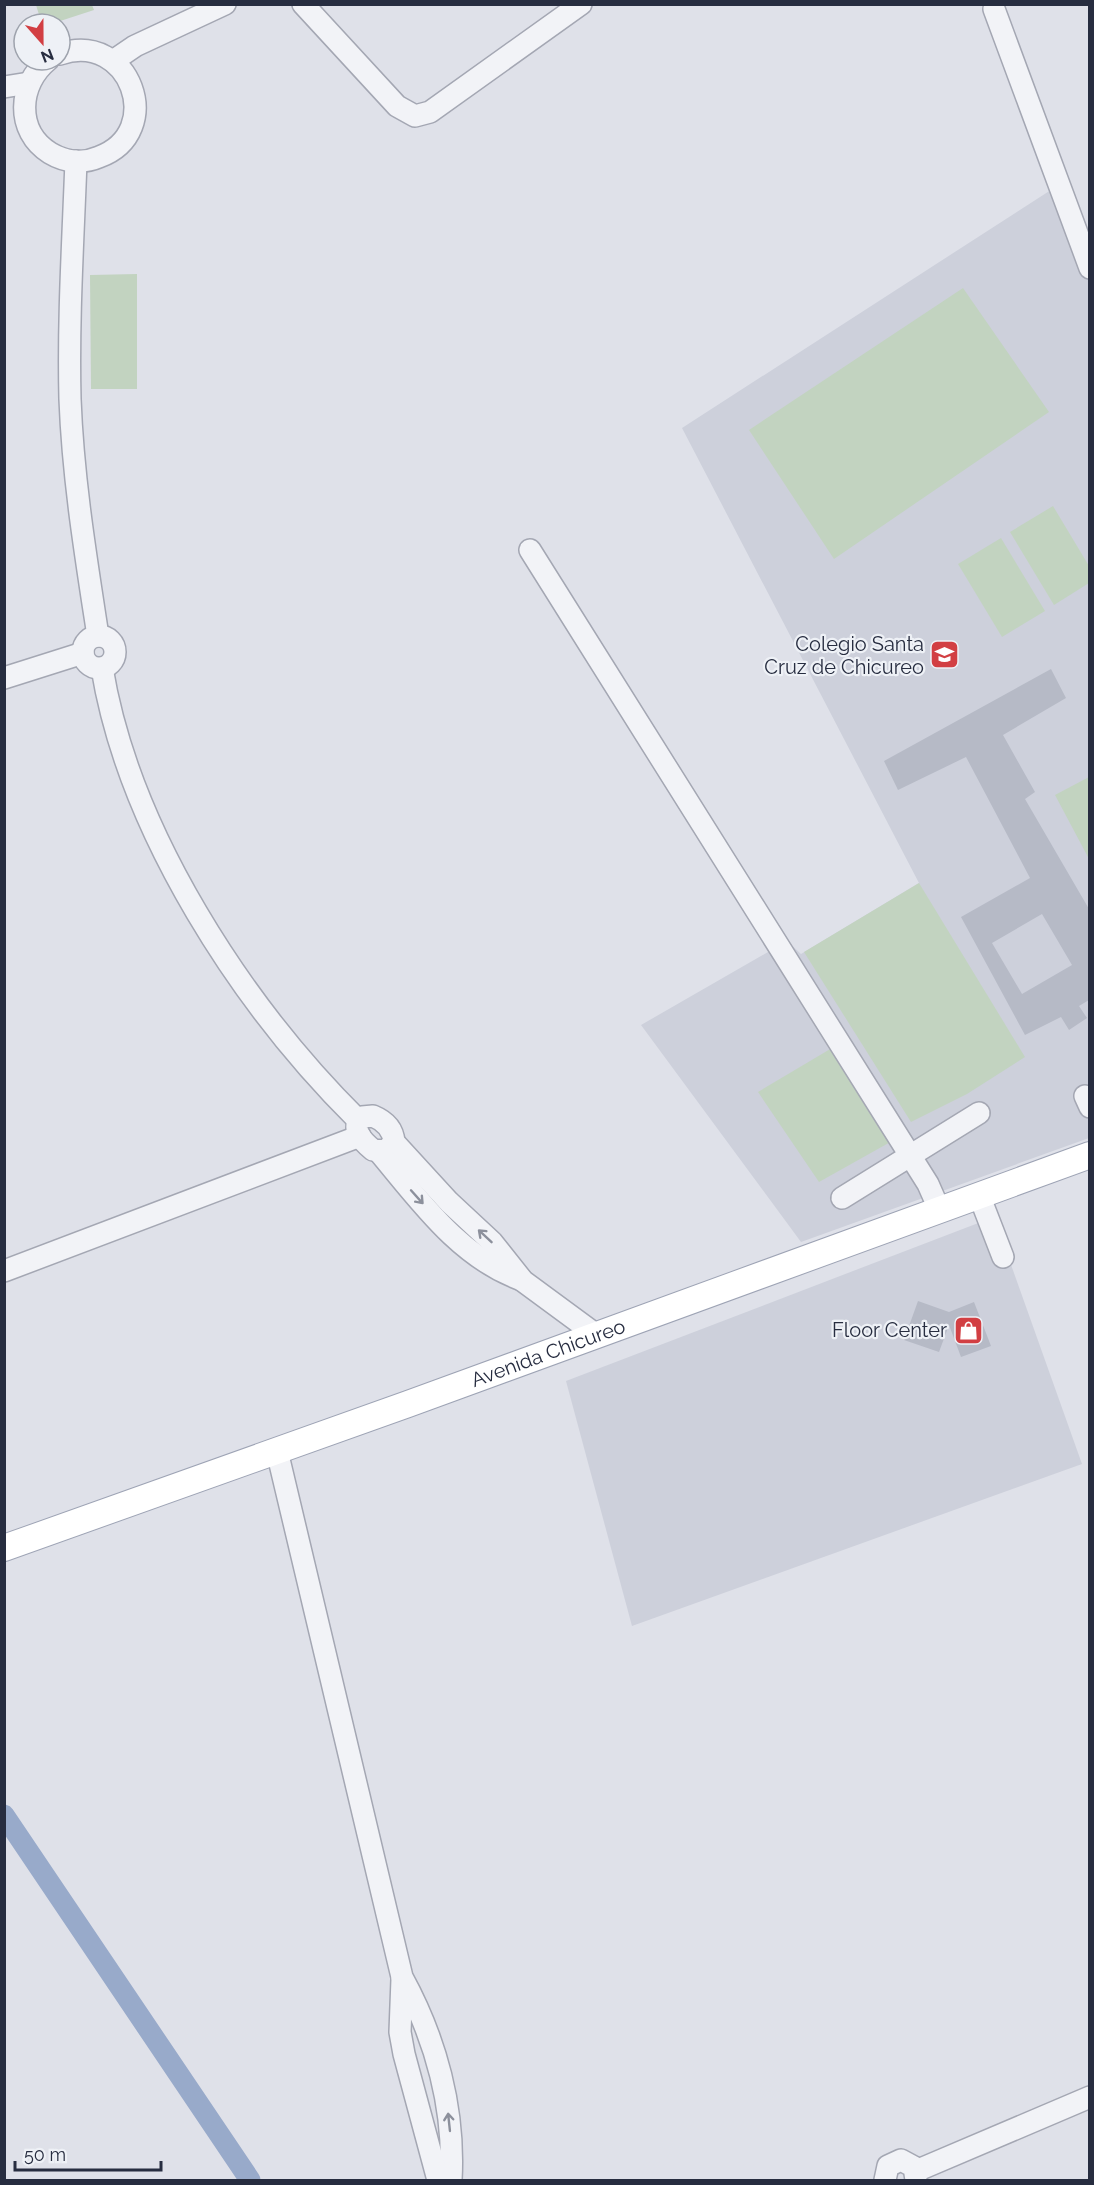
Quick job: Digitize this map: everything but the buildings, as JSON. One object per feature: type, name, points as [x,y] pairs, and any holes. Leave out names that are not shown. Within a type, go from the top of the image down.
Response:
[{"type":"main road","name":"Avenida Chicureo","points":[[4,1548],[1089,1155]]},
{"type":"street","points":[[113,61],[135,46],[225,4]]},
{"type":"street","points":[[303,4],[397,106],[415,116],[430,112],[581,4]]},
{"type":"street","points":[[994,9],[1089,268]]},
{"type":"street","points":[[38,72],[29,83],[24,104],[32,135],[46,150],[66,160],[76,161],[104,156],[119,145],[130,129],[135,111],[134,92],[126,75],[113,61],[86,50],[72,52]]},
{"type":"street","points":[[4,87],[29,83]]},
{"type":"street","points":[[76,161],[70,286],[70,401],[80,505],[98,636]]},
{"type":"street","points":[[530,550],[910,1155],[939,1209]]},
{"type":"street","points":[[98,636],[108,638],[116,653],[112,663],[102,668],[91,666],[83,653],[87,641],[98,636]]},
{"type":"street","points":[[4,678],[83,653]]},
{"type":"street","points":[[102,668],[113,722],[129,770],[168,858],[223,953],[270,1021],[359,1128],[386,1147],[492,1242],[523,1281],[595,1334]]},
{"type":"street","points":[[842,1198],[979,1113]]},
{"type":"street","points":[[4,1271],[359,1128],[366,1116],[379,1118],[391,1130],[386,1147]]},
{"type":"street","points":[[979,1195],[1003,1257]]},
{"type":"street","points":[[277,1450],[402,1977],[425,2024],[442,2079],[452,2147],[452,2181]]},
{"type":"street","points":[[402,1977],[400,2032],[438,2181]]},
{"type":"street","points":[[885,2181],[885,2170],[896,2161],[906,2161],[916,2176],[1089,2097]]},
{"type":"shaded area","name":"Colegio Santa Cruz de Chicureo","points":[[1054,188],[1090,279],[1089,1138],[801,1242],[641,1025],[787,941],[801,954],[919,883],[682,428]]},
{"type":"shaded area","points":[[994,1217],[1082,1464],[632,1626],[566,1381]]},
{"type":"green space","points":[[36,5],[92,5],[94,10],[72,17],[72,12],[38,12]]},
{"type":"green space","points":[[137,274],[137,389],[91,389],[90,275]]},
{"type":"green space","points":[[963,288],[1049,412],[834,559],[749,430]]},
{"type":"green space","points":[[1053,506],[1089,566],[1089,583],[1054,605],[1010,532]]},
{"type":"green space","points":[[1001,538],[1045,611],[1002,637],[958,564]]},
{"type":"green space","points":[[1089,777],[1089,859],[1055,795]]},
{"type":"green space","points":[[919,883],[1025,1057],[967,1094],[911,1122],[804,952]]},
{"type":"green space","points":[[837,1045],[894,1140],[819,1182],[758,1092]]},
{"type":"waterway","points":[[4,1815],[250,2180]]},
{"type":"place","name":"Colegio Santa Cruz de Chicureo","points":[[945,655]]},
{"type":"place","name":"Floor Center","points":[[968,1330]]}]
